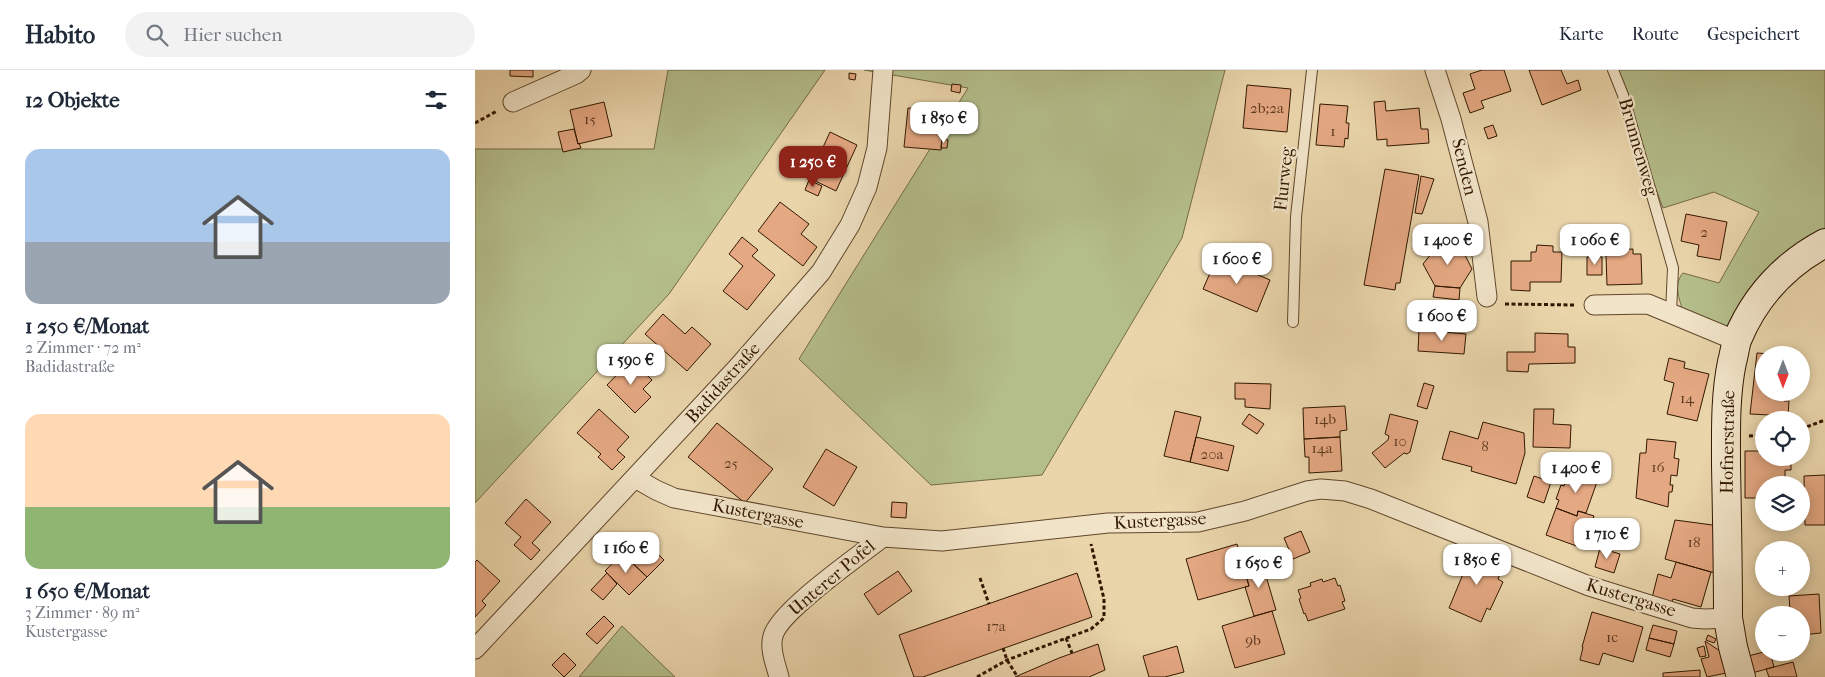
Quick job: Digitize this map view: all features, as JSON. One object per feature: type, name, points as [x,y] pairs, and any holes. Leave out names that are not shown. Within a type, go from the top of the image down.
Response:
[{"type":"main road","name":"Hofnerstraße","points":[[1741,677],[1728,618],[1727,398],[1737,341],[1753,310],[1779,274],[1825,243]]},
{"type":"street","points":[[513,102],[577,74],[581,70]]},
{"type":"street","name":"Badidastraße","points":[[475,649],[738,367],[821,272],[850,225],[867,187],[877,148],[883,70]]},
{"type":"street","name":"Senden","points":[[1435,70],[1451,119],[1478,222],[1495,300]]},
{"type":"street","points":[[1594,305],[1648,304],[1737,341]]},
{"type":"street","name":"Kustergasse","points":[[635,478],[674,498],[883,537],[942,541],[1108,523],[1198,522],[1245,511],[1307,491],[1345,491],[1385,504],[1589,586],[1692,618],[1728,618]]},
{"type":"street","name":"Unterer Pofel","points":[[779,677],[773,655],[772,636],[777,626],[794,606],[883,537]]},
{"type":"lane","name":"Flurweg","points":[[1293,322],[1296,217],[1312,70]]},
{"type":"lane","name":"Brunnenweg","points":[[1613,70],[1623,95],[1673,268],[1671,313]]},
{"type":"path","points":[[475,123],[513,102]]},
{"type":"path","points":[[1495,300],[1594,305]]},
{"type":"path","points":[[1810,426],[1825,420]]},
{"type":"path","points":[[977,677],[1007,660],[1091,629],[1104,618],[1104,599],[1090,541]]},
{"type":"path","points":[[980,578],[989,604]]},
{"type":"path","points":[[1065,638],[1072,653]]},
{"type":"path","points":[[1003,648],[1007,660],[1017,676]]},
{"type":"green space","points":[[668,70],[825,70],[669,294],[475,503],[475,149],[654,149]]},
{"type":"green space","points":[[864,70],[1225,70],[1182,238],[1042,475],[931,485],[799,359],[968,88]]},
{"type":"green space","points":[[1612,70],[1825,70],[1825,233],[1730,328],[1722,328],[1682,308],[1678,294],[1678,281],[1683,273],[1719,283],[1759,212],[1714,192],[1663,208]]},
{"type":"green space","points":[[622,626],[675,677],[579,677]]},
{"type":"building","points":[[510,70],[533,70],[533,77],[510,76]]},
{"type":"building","points":[[1482,70],[1504,70],[1511,91],[1481,101],[1484,108],[1470,113],[1463,93],[1475,89],[1470,74]]},
{"type":"building","points":[[1529,70],[1561,70],[1567,84],[1578,80],[1581,90],[1542,105]]},
{"type":"building","points":[[849,73],[856,74],[855,80],[849,79]]},
{"type":"building","points":[[952,84],[961,85],[960,93],[951,91]]},
{"type":"building","points":[[1247,85],[1291,89],[1287,132],[1243,128]]},
{"type":"building","points":[[1385,101],[1386,111],[1419,108],[1421,129],[1428,129],[1429,143],[1387,146],[1387,139],[1377,140],[1374,102]]},
{"type":"building","points":[[604,102],[612,136],[578,144],[570,110]]},
{"type":"building","points":[[1320,104],[1348,106],[1346,123],[1349,123],[1348,139],[1345,138],[1344,147],[1316,145]]},
{"type":"building","points":[[908,108],[939,110],[938,121],[943,121],[941,150],[904,147]]},
{"type":"building","points":[[1493,125],[1497,136],[1488,139],[1484,128]]},
{"type":"building","points":[[574,129],[581,148],[563,152],[558,132]]},
{"type":"building","points":[[830,132],[857,145],[836,191],[809,178]]},
{"type":"building","points":[[942,139],[948,140],[947,148],[941,148]]},
{"type":"building","points":[[1385,169],[1419,175],[1400,283],[1396,283],[1395,290],[1364,285]]},
{"type":"building","points":[[1421,176],[1434,179],[1422,214],[1415,213]]},
{"type":"building","points":[[809,180],[822,186],[818,196],[805,190]]},
{"type":"building","points":[[780,202],[809,224],[801,234],[817,247],[803,266],[758,231]]},
{"type":"building","points":[[1686,214],[1727,222],[1720,260],[1697,256],[1699,245],[1681,241]]},
{"type":"building","points":[[742,237],[758,250],[752,256],[775,275],[747,310],[723,291],[743,266],[729,254]]},
{"type":"building","points":[[1439,244],[1461,247],[1472,269],[1460,288],[1435,286],[1423,264]]},
{"type":"building","points":[[1537,245],[1553,246],[1553,252],[1562,252],[1561,282],[1530,282],[1530,291],[1511,290],[1511,261],[1531,261],[1531,252],[1536,252]]},
{"type":"building","points":[[1633,249],[1633,254],[1641,254],[1642,284],[1607,285],[1606,255],[1614,254],[1614,250]]},
{"type":"building","points":[[1217,257],[1270,280],[1257,312],[1203,289]]},
{"type":"building","points":[[1587,257],[1602,257],[1602,275],[1587,275]]},
{"type":"building","points":[[1435,286],[1460,288],[1459,300],[1433,297]]},
{"type":"building","points":[[663,314],[685,334],[692,327],[711,344],[687,371],[645,334]]},
{"type":"building","points":[[1419,330],[1466,334],[1464,354],[1418,351]]},
{"type":"building","points":[[1535,333],[1568,334],[1568,347],[1575,347],[1575,363],[1529,364],[1528,372],[1507,371],[1507,352],[1535,352]]},
{"type":"building","points":[[1669,358],[1685,362],[1684,368],[1709,374],[1697,421],[1667,414],[1674,383],[1664,380]]},
{"type":"building","points":[[631,360],[652,380],[643,389],[651,397],[635,413],[607,385]]},
{"type":"building","points":[[1755,370],[1755,401],[1789,401],[1788,411],[1755,411],[1755,414],[1750,414]]},
{"type":"building","points":[[1235,383],[1271,384],[1270,409],[1245,407],[1245,399],[1235,399]]},
{"type":"building","points":[[1424,383],[1434,386],[1427,409],[1417,406]]},
{"type":"building","points":[[1345,406],[1347,430],[1340,431],[1340,437],[1304,439],[1303,408]]},
{"type":"building","points":[[599,409],[629,437],[617,450],[625,457],[612,470],[598,457],[601,454],[577,433]]},
{"type":"building","points":[[1534,409],[1554,409],[1553,424],[1571,425],[1570,448],[1533,447]]},
{"type":"building","points":[[1175,411],[1201,417],[1190,462],[1164,456]]},
{"type":"building","points":[[1249,414],[1264,424],[1257,434],[1242,424]]},
{"type":"building","points":[[1390,414],[1418,421],[1410,452],[1404,453],[1385,468],[1372,453],[1388,440],[1389,436],[1385,434]]},
{"type":"building","points":[[1483,422],[1524,433],[1525,453],[1516,484],[1471,471],[1472,467],[1442,459],[1450,431],[1478,439]]},
{"type":"building","points":[[717,423],[773,469],[745,503],[688,457]]},
{"type":"building","points":[[1196,437],[1234,446],[1228,471],[1190,462]]},
{"type":"building","points":[[1340,437],[1342,471],[1309,473],[1309,457],[1305,457],[1304,439]]},
{"type":"building","points":[[1647,439],[1676,442],[1674,458],[1679,459],[1677,476],[1671,475],[1670,485],[1673,485],[1672,492],[1669,492],[1668,507],[1636,498],[1640,453],[1646,453]]},
{"type":"building","points":[[826,449],[857,467],[834,506],[803,487]]},
{"type":"building","points":[[1745,451],[1755,451],[1755,466],[1791,466],[1791,470],[1785,470],[1785,476],[1755,476],[1755,498],[1745,498]]},
{"type":"building","points":[[1569,472],[1597,482],[1586,513],[1578,511],[1577,516],[1556,508],[1559,500],[1556,499],[1561,485],[1564,486]]},
{"type":"building","points":[[1825,475],[1825,525],[1810,525],[1810,476],[1804,476]]},
{"type":"building","points":[[1534,476],[1551,482],[1544,503],[1527,497]]},
{"type":"building","points":[[526,499],[551,522],[532,543],[540,550],[531,560],[514,545],[521,537],[505,523]]},
{"type":"building","points":[[892,502],[907,503],[906,518],[891,517]]},
{"type":"building","points":[[1556,508],[1577,516],[1578,511],[1594,516],[1582,548],[1546,535]]},
{"type":"building","points":[[1675,520],[1720,526],[1715,573],[1665,559]]},
{"type":"building","points":[[1301,531],[1310,552],[1293,559],[1284,538]]},
{"type":"building","points":[[642,538],[664,560],[647,577],[622,553],[632,543],[635,545]]},
{"type":"building","points":[[1237,544],[1249,586],[1198,600],[1186,559]]},
{"type":"building","points":[[1600,548],[1620,554],[1614,573],[1595,567]]},
{"type":"building","points":[[1466,550],[1503,566],[1498,579],[1503,582],[1490,610],[1487,608],[1481,622],[1449,608],[1463,574],[1456,572]]},
{"type":"building","points":[[622,553],[647,577],[629,595],[605,571]]},
{"type":"building","points":[[1261,559],[1276,610],[1254,616],[1245,587],[1249,586],[1243,565]]},
{"type":"building","points":[[477,560],[500,581],[482,601],[486,605],[475,617],[475,562]]},
{"type":"building","points":[[1676,562],[1711,572],[1701,607],[1673,599],[1671,604],[1652,598],[1658,574],[1671,578]]},
{"type":"building","points":[[898,571],[912,591],[878,615],[864,594]]},
{"type":"building","points":[[607,573],[617,584],[603,600],[591,590]]},
{"type":"building","points":[[1077,573],[1092,617],[923,677],[914,677],[899,635]]},
{"type":"building","points":[[1335,578],[1338,586],[1340,585],[1345,601],[1342,602],[1345,609],[1308,621],[1299,599],[1301,598],[1298,590],[1311,586],[1310,583],[1322,579],[1323,582]]},
{"type":"building","points":[[1819,594],[1821,633],[1810,634],[1810,606],[1790,606],[1789,596]]},
{"type":"building","points":[[1272,611],[1285,654],[1235,668],[1222,626]]},
{"type":"building","points":[[1592,612],[1643,627],[1633,662],[1603,653],[1599,665],[1580,660]]},
{"type":"building","points":[[604,616],[614,626],[597,644],[586,634]]},
{"type":"building","points":[[1653,625],[1677,631],[1674,644],[1649,638]]},
{"type":"building","points":[[1708,635],[1716,639],[1714,643],[1706,640]]},
{"type":"building","points":[[1649,638],[1674,644],[1670,657],[1646,650]]},
{"type":"building","points":[[1705,641],[1720,651],[1726,673],[1707,677],[1701,659],[1709,657]]},
{"type":"building","points":[[1098,644],[1105,670],[1089,677],[1015,677],[1059,658]]},
{"type":"building","points":[[1177,646],[1184,672],[1165,677],[1149,677],[1143,656]]},
{"type":"building","points":[[1704,646],[1706,656],[1700,657],[1697,648]]},
{"type":"building","points":[[564,653],[576,665],[564,677],[552,665]]},
{"type":"building","points":[[1755,654],[1755,661],[1772,661],[1774,667],[1752,673],[1748,656]]},
{"type":"building","points":[[1793,662],[1797,677],[1769,677],[1766,669]]},
{"type":"building","points":[[1700,670],[1700,677],[1663,677],[1663,673]]}]
